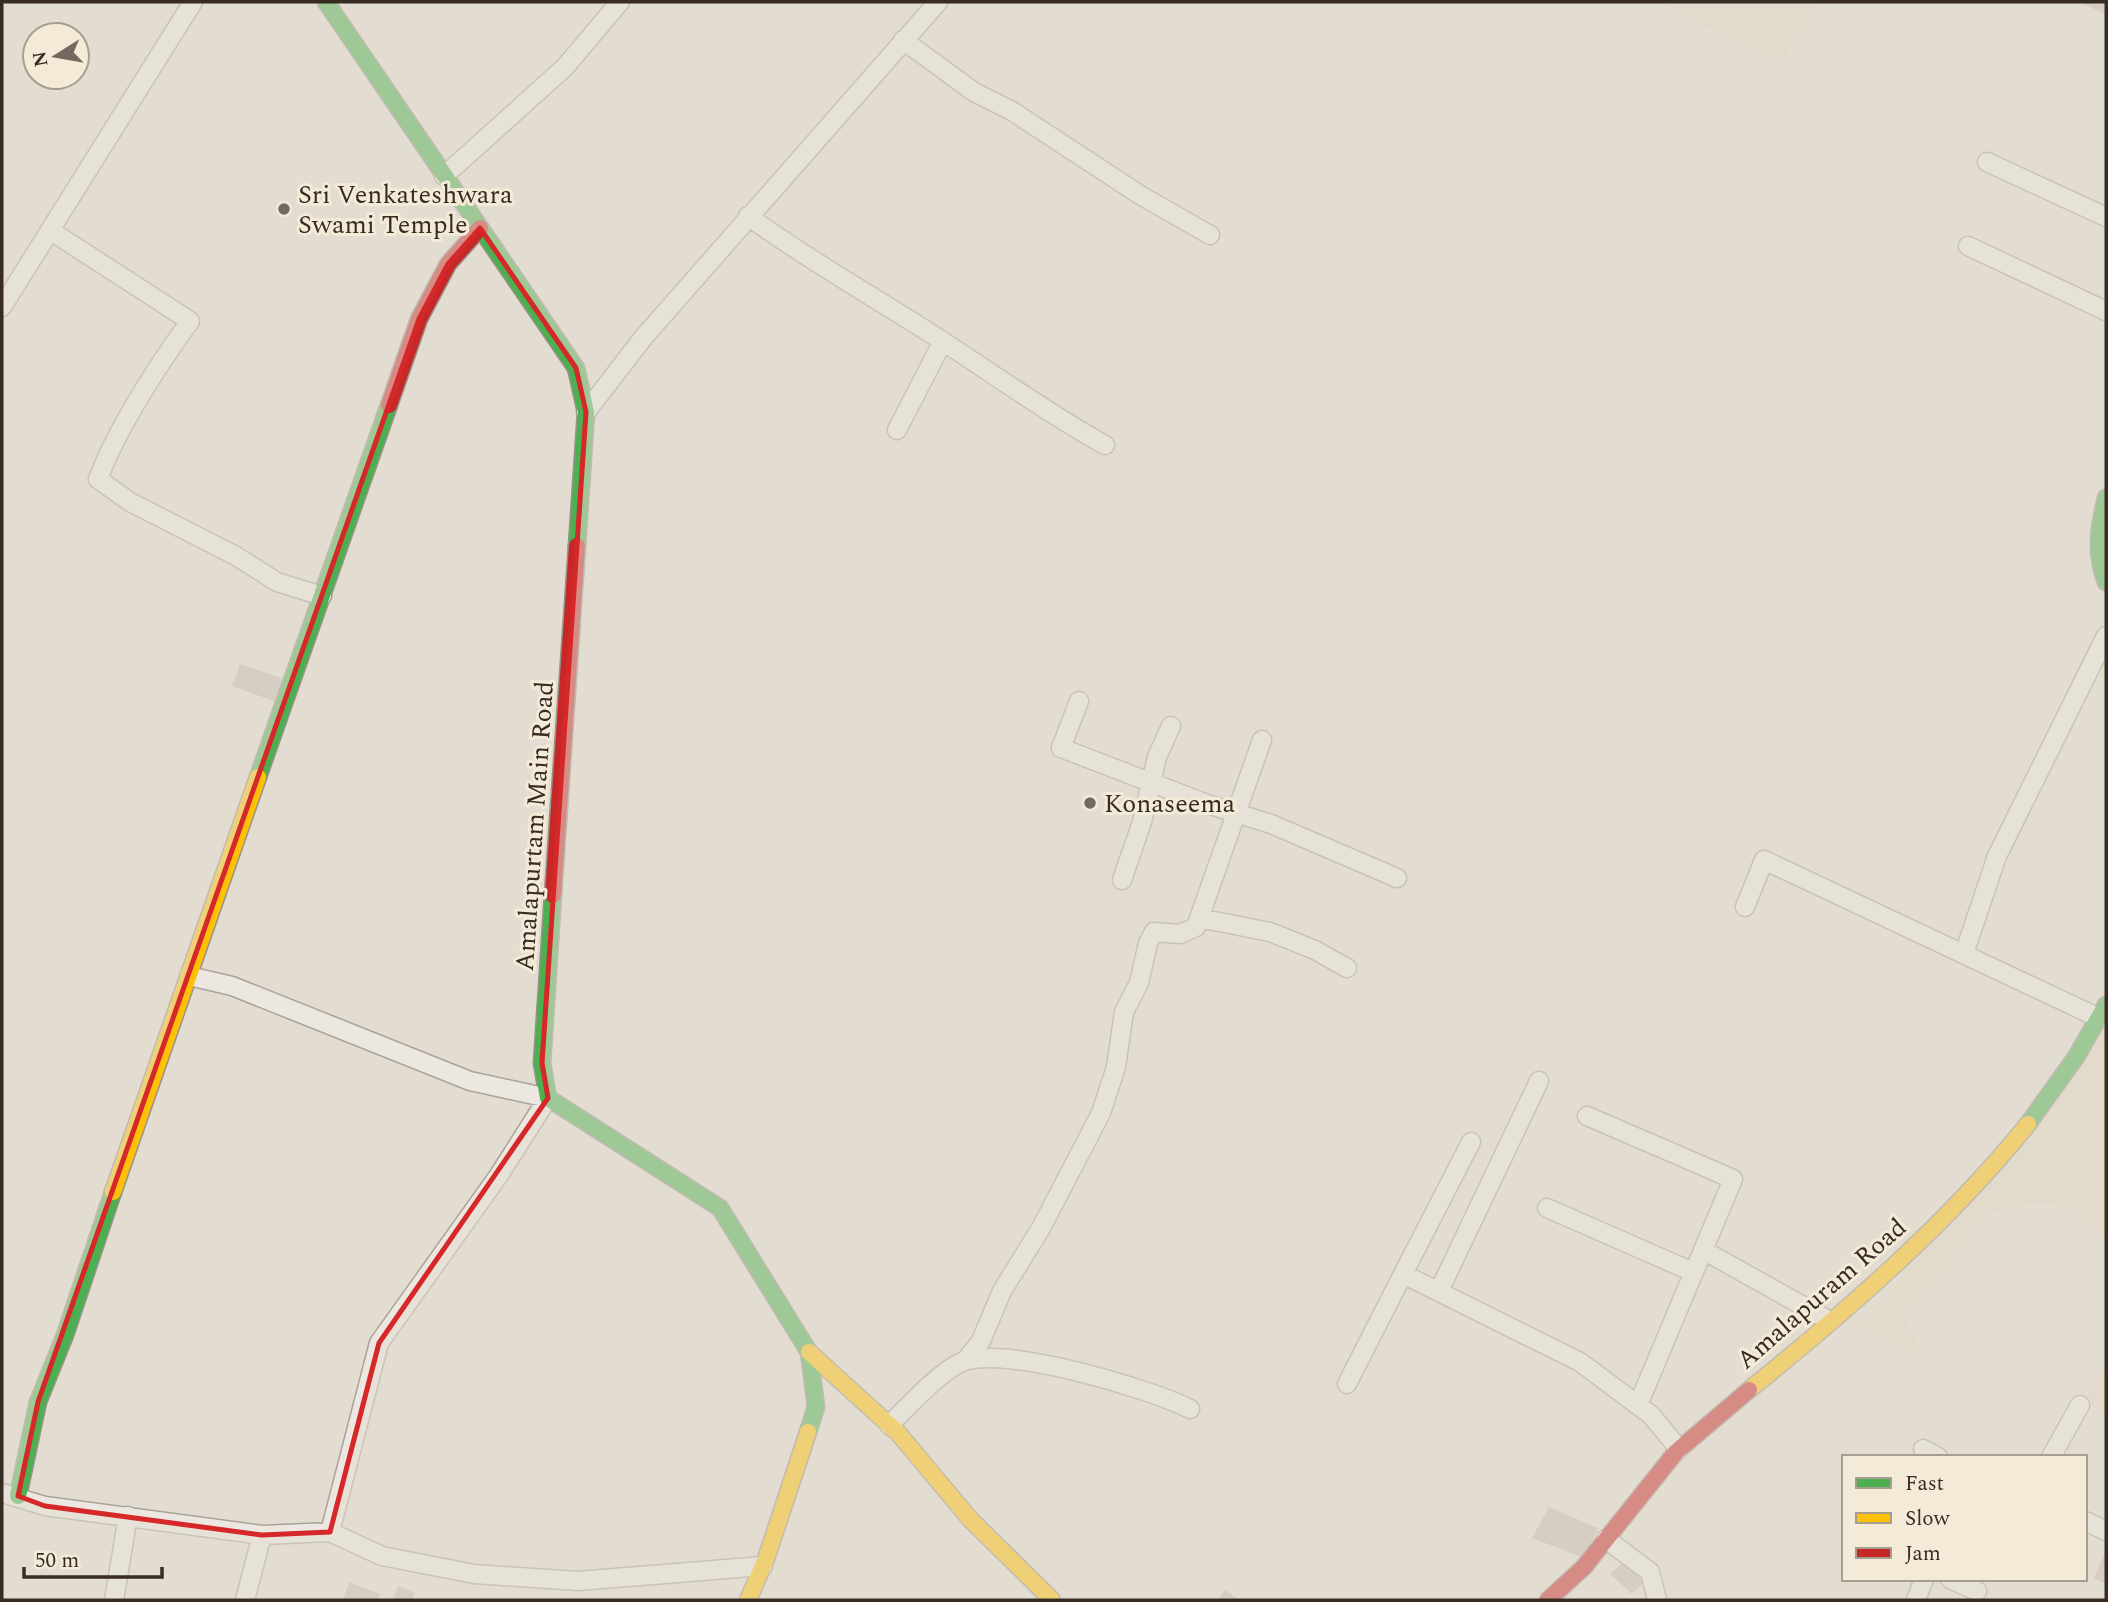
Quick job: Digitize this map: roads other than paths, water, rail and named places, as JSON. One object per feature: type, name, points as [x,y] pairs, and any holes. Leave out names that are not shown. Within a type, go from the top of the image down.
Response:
[{"type":"street","points":[[2,307],[193,2]]},
{"type":"street","name":"Amalapurtam Main Road","points":[[326,2],[576,368],[586,412],[542,1063],[548,1098]]},
{"type":"street","points":[[444,176],[565,67],[620,2]]},
{"type":"street","points":[[586,412],[643,338],[938,2]]},
{"type":"street","points":[[903,40],[974,92],[1012,111],[1140,195],[1210,234]]},
{"type":"street","points":[[1987,162],[2106,217]]},
{"type":"street","points":[[748,216],[814,263],[943,341],[1041,408],[1105,445]]},
{"type":"street","points":[[480,228],[447,264],[419,318],[65,1335],[38,1402],[10,1495],[45,1506],[262,1535],[330,1532],[382,1556],[474,1574],[578,1581],[745,1570],[763,1566]]},
{"type":"street","points":[[51,231],[190,321],[153,374],[108,454],[99,479],[130,502],[236,556],[277,582],[322,596]]},
{"type":"street","points":[[1968,246],[2106,311]]},
{"type":"street","points":[[897,430],[943,341]]},
{"type":"street","points":[[2106,498],[2099,566],[2106,582]]},
{"type":"street","points":[[1964,954],[1997,856],[2106,636]]},
{"type":"street","points":[[1079,701],[1071,713],[1061,748],[1237,815],[1271,824],[1397,878]]},
{"type":"street","points":[[1122,880],[1142,822],[1149,782],[1162,742],[1171,726]]},
{"type":"street","points":[[965,1361],[981,1340],[1002,1291],[1041,1228],[1101,1113],[1116,1068],[1124,1012],[1139,983],[1148,943],[1154,932],[1181,934],[1196,927],[1262,740]]},
{"type":"street","points":[[1745,907],[1764,860],[1964,954],[2103,1012]]},
{"type":"street","points":[[1199,918],[1270,932],[1315,950],[1347,968]]},
{"type":"street","points":[[190,976],[232,986],[470,1081],[548,1098],[720,1208],[809,1352],[889,1425],[970,1519],[1052,1600]]},
{"type":"street","name":"Amalapuram Road","points":[[1548,1600],[1563,1589],[1679,1449],[1902,1258],[2007,1152],[2090,1037],[2103,1012]]},
{"type":"street","points":[[1438,1291],[1539,1081]]},
{"type":"street","points":[[330,1532],[379,1343],[499,1175],[548,1098]]},
{"type":"street","points":[[1587,1116],[1733,1179],[1637,1405]]},
{"type":"street","points":[[1347,1384],[1471,1142]]},
{"type":"street","points":[[1547,1208],[1693,1272]]},
{"type":"street","points":[[1703,1250],[1830,1321]]},
{"type":"street","points":[[1403,1275],[1580,1362],[1651,1415],[1679,1449]]},
{"type":"street","points":[[748,1600],[763,1566],[816,1407],[809,1352]]},
{"type":"street","points":[[889,1425],[955,1366],[965,1361],[1013,1359],[1073,1371],[1136,1386],[1190,1409]]},
{"type":"street","points":[[2052,1455],[2080,1405]]},
{"type":"street","points":[[114,1600],[128,1516]]},
{"type":"street","points":[[2087,1522],[2106,1531]]},
{"type":"street","points":[[245,1600],[262,1535]]},
{"type":"street","points":[[1606,1539],[1650,1573],[1657,1600]]},
{"type":"street","points":[[1916,1600],[1923,1581]]},
{"type":"street","points":[[1955,1581],[1978,1590]]},
{"type":"place","name":"Sri Venkateshwara Swami Temple","points":[[284,209]]},
{"type":"place","name":"Konaseema","points":[[1090,803]]}]
